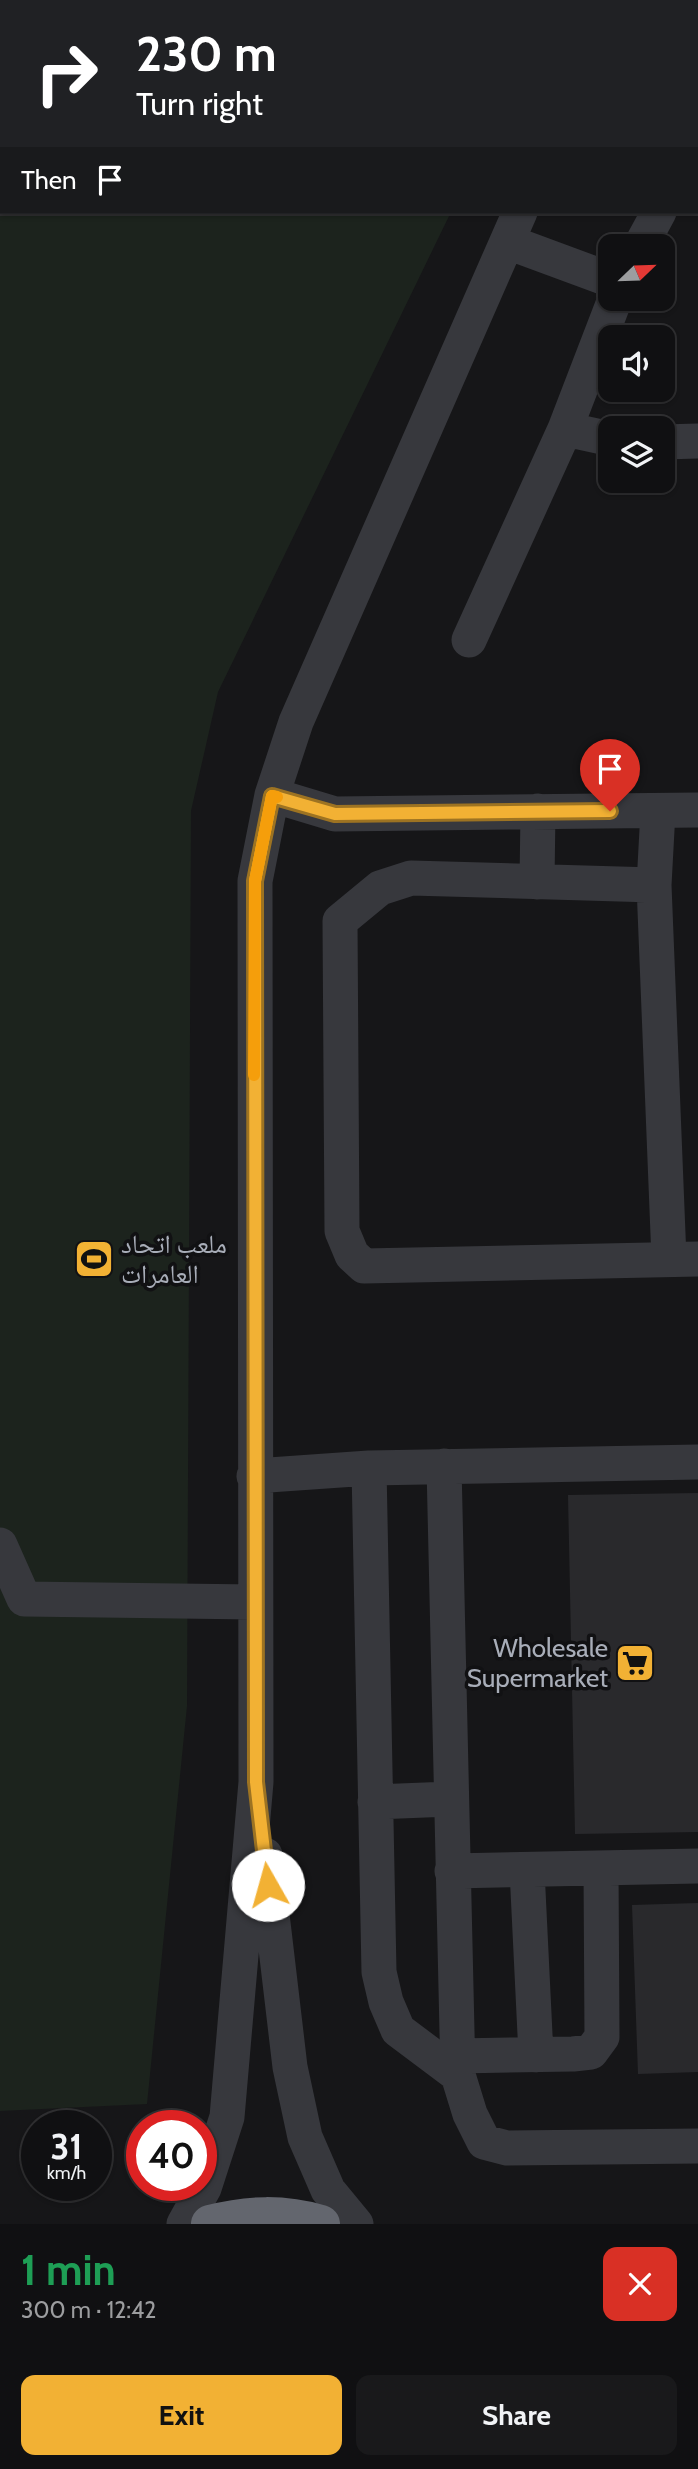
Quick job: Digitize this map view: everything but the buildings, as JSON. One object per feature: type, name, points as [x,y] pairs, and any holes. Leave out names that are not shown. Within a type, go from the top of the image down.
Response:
[{"type":"highway","points":[[210,2224],[236,2217],[265,2215],[298,2217],[321,2224]]},
{"type":"street","points":[[647,234],[658,214]]},
{"type":"street","points":[[184,2224],[204,2188],[227,2117],[256,1782],[255,881],[272,796],[296,722],[514,227],[598,273]]},
{"type":"street","points":[[469,640],[565,429],[610,312]]},
{"type":"street","points":[[565,429],[598,436]]},
{"type":"street","points":[[675,442],[698,441]]},
{"type":"street","points":[[272,796],[335,814],[698,810]]},
{"type":"street","points":[[537,882],[538,811]]},
{"type":"street","points":[[654,885],[411,878],[380,888],[340,921],[342,1231],[352,1255],[364,1266],[684,1259],[654,885],[658,811]]},
{"type":"street","points":[[254,1476],[369,1468],[698,1462]]},
{"type":"street","points":[[444,1466],[457,2065],[470,2114],[484,2142],[507,2148],[698,2146]]},
{"type":"street","points":[[369,1468],[379,1972],[386,2002],[398,2030],[457,2065],[536,2055],[592,2052],[602,2037],[601,1868]]},
{"type":"street","points":[[0,1545],[24,1599],[255,1602]]},
{"type":"street","points":[[256,1782],[290,2067],[305,2137],[328,2190],[356,2224]]},
{"type":"street","points":[[375,1802],[450,1799]]},
{"type":"street","points":[[452,1871],[698,1866]]},
{"type":"street","points":[[527,1870],[536,2055]]},
{"type":"shaded area","name":"ملعب اتحاد العامرات","points":[[0,214],[450,214],[218,692],[191,811],[187,1706],[147,2104],[0,2111]]},
{"type":"slow traffic","points":[[254,1075],[255,881],[272,796],[277,797]]},
{"type":"place","name":"ملعب اتحاد العامرات","points":[[94,1259]]},
{"type":"place","name":"Wholesale Supermarket","points":[[635,1663]]},
{"type":"route","points":[[268,1885],[256,1782],[255,881],[272,796],[335,814],[610,811]]}]
